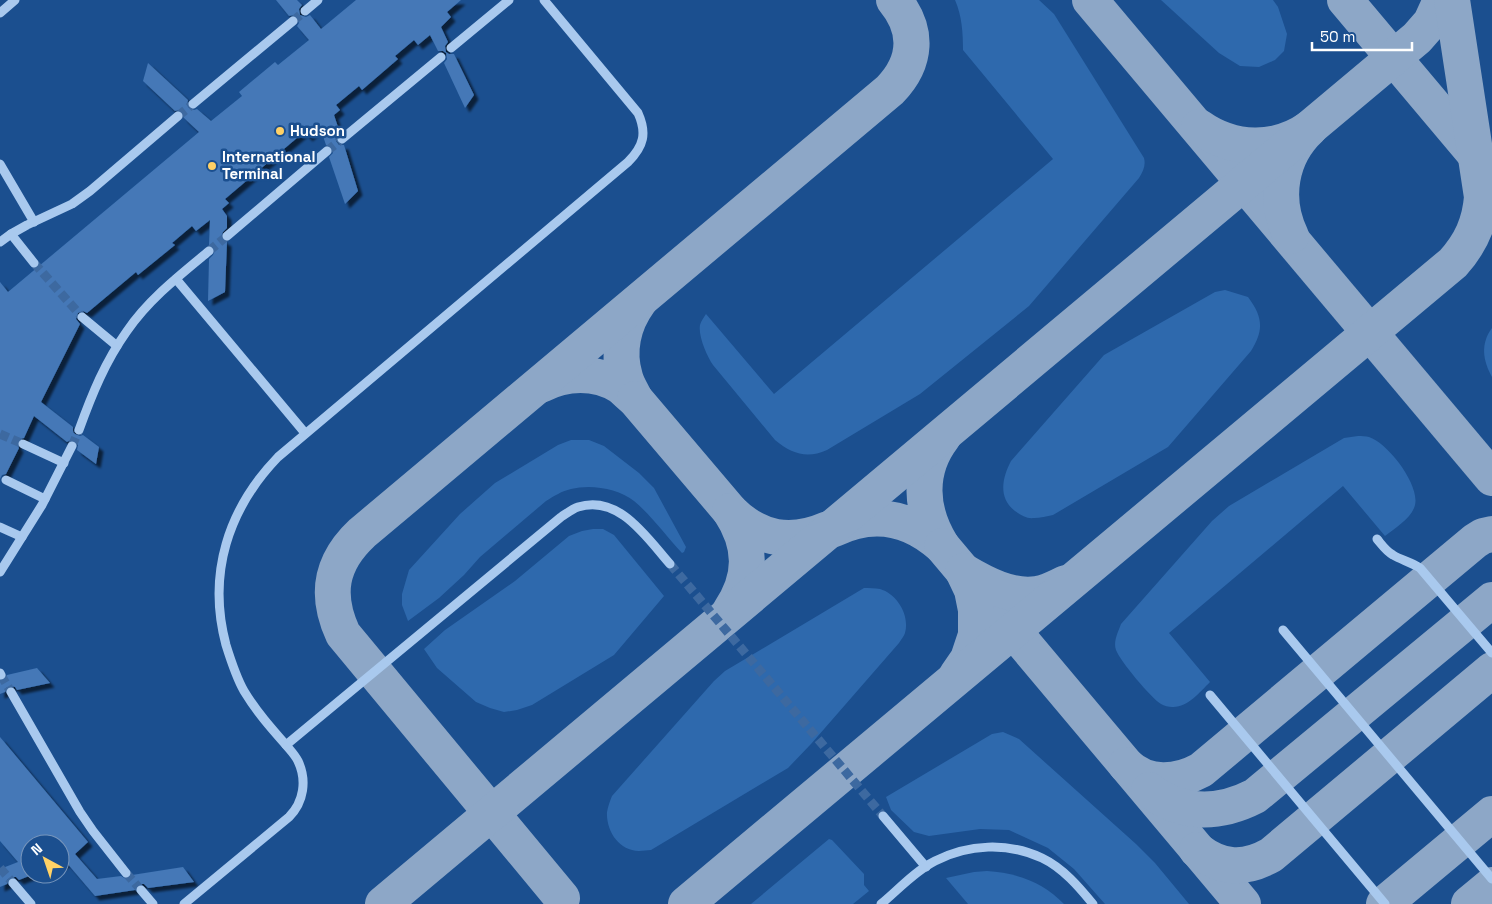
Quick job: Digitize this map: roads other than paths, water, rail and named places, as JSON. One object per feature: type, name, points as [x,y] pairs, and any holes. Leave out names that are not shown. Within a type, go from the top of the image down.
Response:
[{"type":"lane","points":[[0,13],[15,0]]},
{"type":"lane","points":[[305,11],[318,0]]},
{"type":"lane","points":[[451,48],[508,0]]},
{"type":"lane","points":[[184,904],[289,816],[299,804],[303,790],[302,774],[297,759],[258,712],[240,682],[229,657],[222,628],[219,610],[219,588],[225,546],[236,516],[245,500],[264,472],[305,433],[628,162],[639,150],[643,133],[638,113],[544,0]]},
{"type":"lane","points":[[193,104],[293,21]]},
{"type":"lane","points":[[342,140],[441,57]]},
{"type":"lane","points":[[0,242],[11,234],[72,204],[178,116]]},
{"type":"lane","points":[[227,236],[328,152]]},
{"type":"lane","points":[[0,164],[34,222]]},
{"type":"lane","points":[[11,234],[34,262]]},
{"type":"lane","points":[[78,430],[97,382],[127,330],[140,314],[176,279],[209,251]]},
{"type":"lane","points":[[176,279],[305,433]]},
{"type":"lane","points":[[82,317],[117,346]]},
{"type":"lane","points":[[23,444],[64,463]]},
{"type":"lane","points":[[0,572],[45,499],[72,446]]},
{"type":"lane","points":[[6,480],[45,499]]},
{"type":"lane","points":[[286,745],[561,517],[578,507],[597,504],[617,510],[634,522],[670,564]]},
{"type":"lane","points":[[0,527],[22,537]]},
{"type":"lane","points":[[1378,540],[1394,556],[1420,568],[1492,653]]},
{"type":"lane","points":[[1283,630],[1492,880]]},
{"type":"lane","points":[[11,692],[80,812],[126,873]]},
{"type":"lane","points":[[1210,695],[1385,904]]},
{"type":"lane","points":[[883,816],[926,867]]},
{"type":"lane","points":[[881,904],[933,862],[954,852],[976,847],[1021,850],[1044,859],[1064,873],[1094,904]]},
{"type":"lane","points":[[13,883],[31,904]]},
{"type":"lane","points":[[141,890],[153,904]]},
{"type":"tunnel","points":[[293,21],[305,11]]},
{"type":"tunnel","points":[[178,116],[193,104]]},
{"type":"tunnel","points":[[327,151],[342,139]]},
{"type":"tunnel","points":[[209,251],[227,236]]},
{"type":"tunnel","points":[[34,263],[82,317]]},
{"type":"tunnel","points":[[72,446],[79,430]]},
{"type":"tunnel","points":[[0,434],[23,444]]},
{"type":"tunnel","points":[[670,564],[883,816]]},
{"type":"tunnel","points":[[1,675],[11,692]]},
{"type":"tunnel","points":[[0,868],[13,883]]},
{"type":"tunnel","points":[[126,873],[141,890]]},
{"type":"place","name":"Hudson","points":[[280,131]]},
{"type":"place","name":"International Terminal","points":[[212,166]]}]
